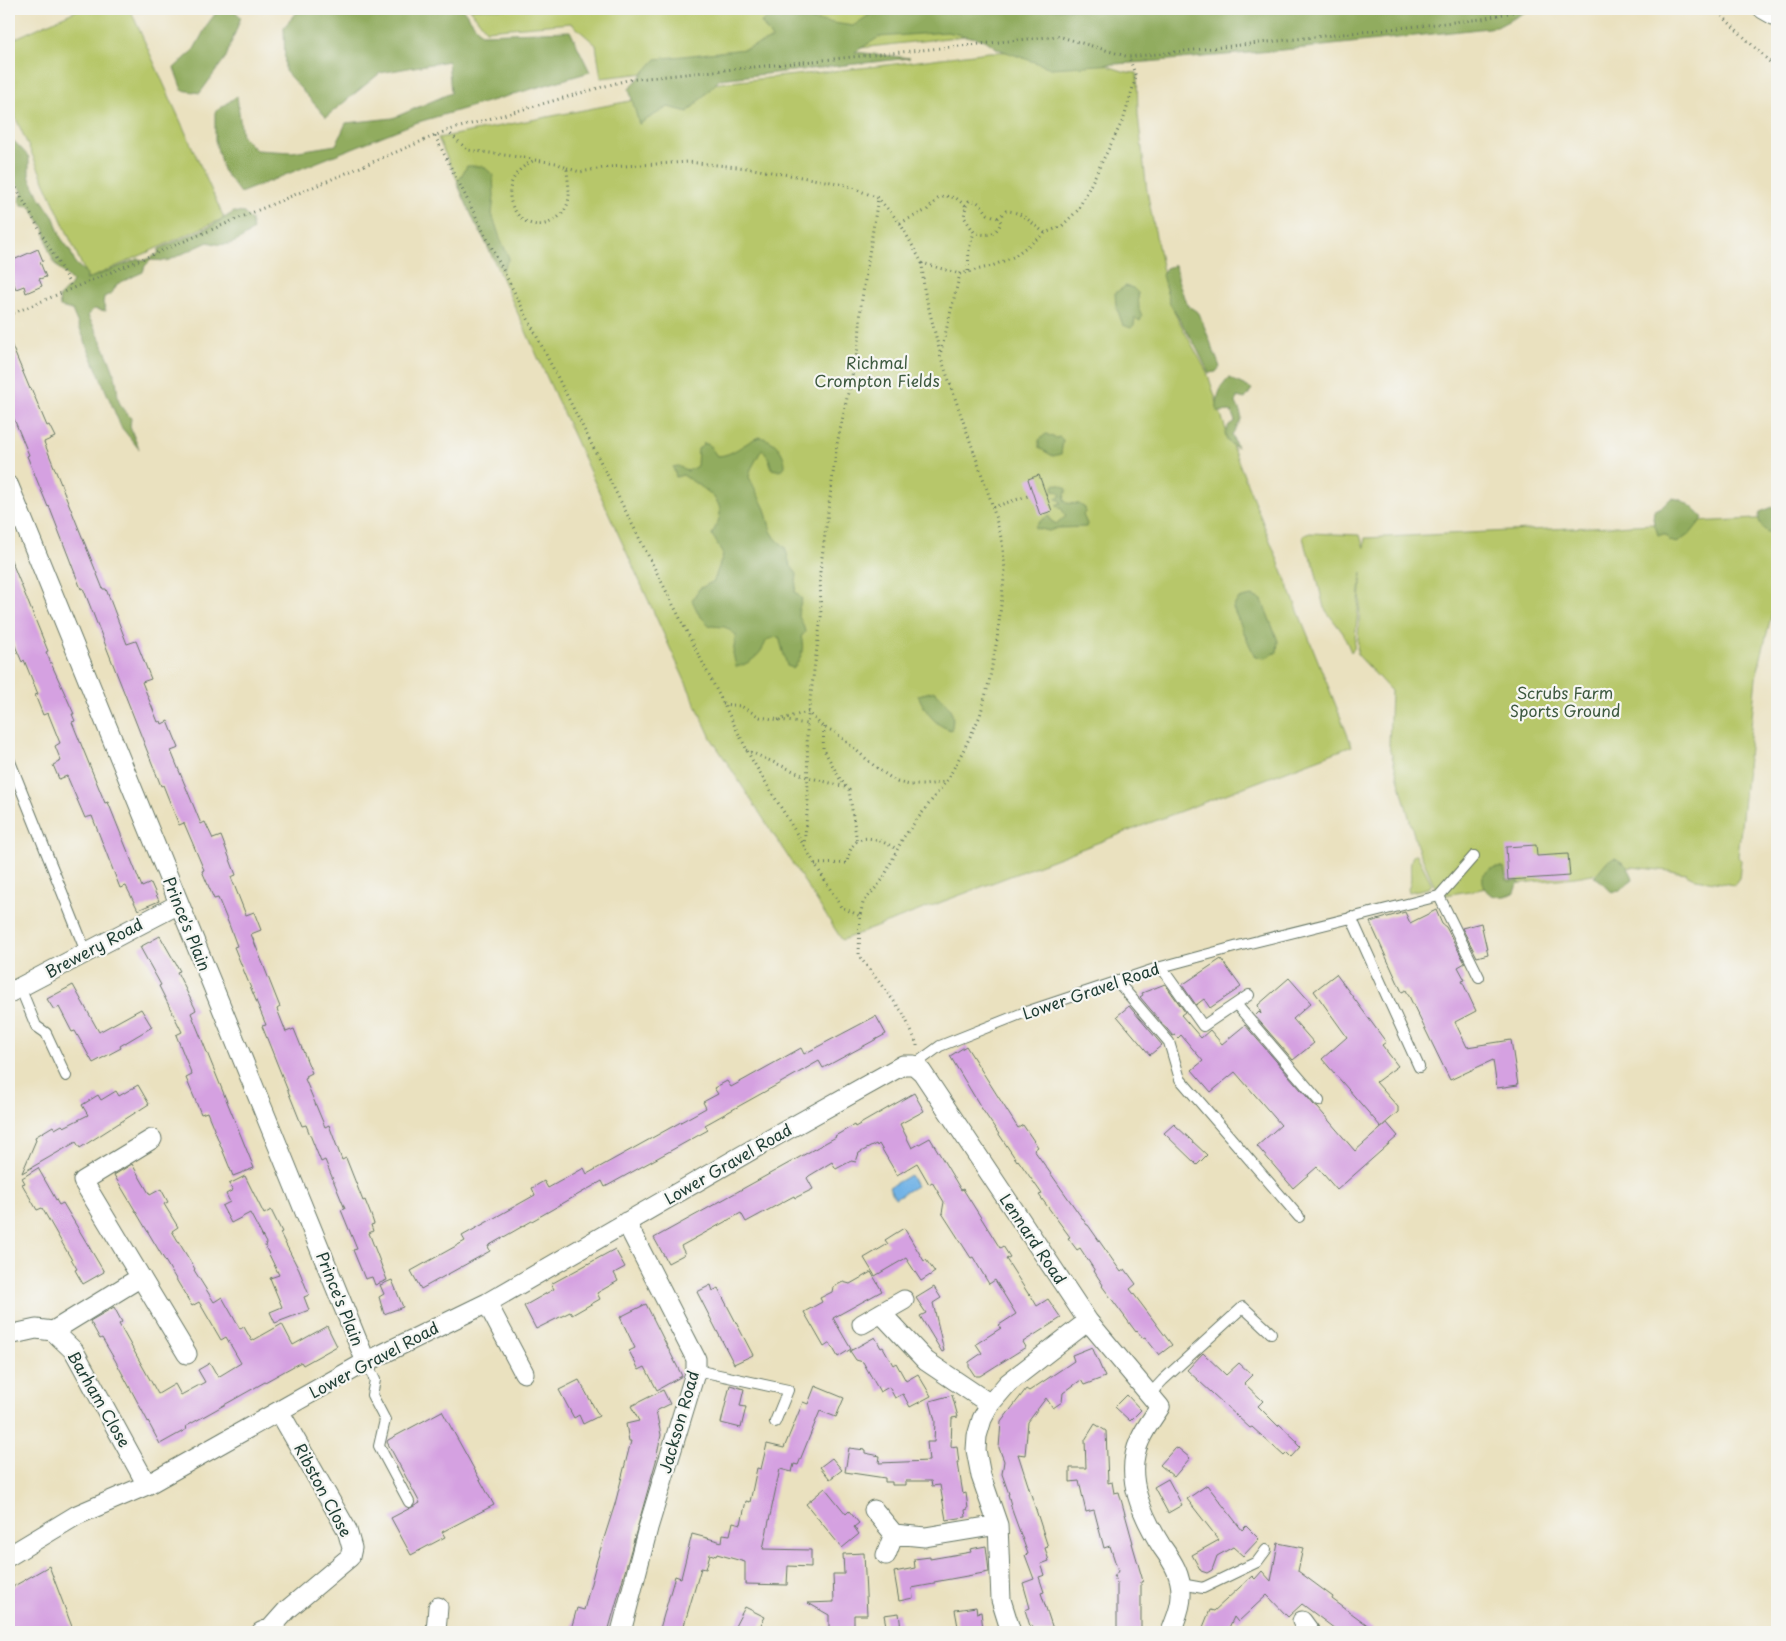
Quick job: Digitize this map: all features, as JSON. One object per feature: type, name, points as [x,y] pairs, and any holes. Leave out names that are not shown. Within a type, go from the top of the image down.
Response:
[{"type":"street","points":[[1763,9],[1777,17]]},
{"type":"street","name":"Prince's Plain","points":[[9,486],[13,510],[179,904],[366,1362]]},
{"type":"street","name":"Brewery Road","points":[[14,990],[179,904]]},
{"type":"street","name":"Lower Gravel Road","points":[[11,1550],[77,1515],[147,1484],[366,1362],[487,1303],[903,1065],[914,1065]]},
{"type":"street","name":"Lennard Road","points":[[914,1065],[922,1072],[1088,1321],[1155,1401]]},
{"type":"street","points":[[152,1139],[83,1181],[187,1354]]},
{"type":"street","name":"Jackson Road","points":[[621,1632],[648,1528],[696,1370],[696,1359],[626,1222]]},
{"type":"street","points":[[9,1334],[36,1329],[53,1332],[141,1278]]},
{"type":"street","points":[[862,1324],[904,1300]]},
{"type":"street","points":[[487,1303],[524,1373]]},
{"type":"street","points":[[881,1313],[926,1361],[990,1404]]},
{"type":"street","points":[[1011,1632],[1001,1600],[998,1525],[981,1476],[976,1450],[982,1419],[990,1404],[1008,1383],[1088,1321]]},
{"type":"street","name":"Barham Close","points":[[53,1332],[74,1351],[147,1484]]},
{"type":"street","points":[[1155,1401],[1135,1452],[1134,1476],[1142,1511],[1151,1529],[1172,1560],[1181,1584],[1182,1596],[1179,1613],[1171,1632]]},
{"type":"street","name":"Ribston Close","points":[[268,1631],[287,1610],[350,1557],[352,1548],[351,1538],[347,1530],[279,1411]]},
{"type":"street","points":[[874,1510],[894,1534],[924,1537],[998,1525]]},
{"type":"street","points":[[886,1555],[894,1534]]},
{"type":"street","points":[[436,1632],[438,1606]]},
{"type":"lane","points":[[9,759],[86,952]]},
{"type":"lane","points":[[1474,856],[1439,896],[1479,977]]},
{"type":"lane","name":"Lower Gravel Road","points":[[914,1065],[940,1046],[1023,1013],[1117,981],[1161,967],[1439,896]]},
{"type":"lane","points":[[1351,917],[1419,1067]]},
{"type":"lane","points":[[1161,967],[1203,1026],[1249,995]]},
{"type":"lane","points":[[1117,981],[1168,1042],[1180,1079],[1299,1218]]},
{"type":"lane","points":[[14,990],[36,1026],[46,1033],[66,1076]]},
{"type":"lane","points":[[1236,1004],[1319,1101]]},
{"type":"lane","points":[[1155,1401],[1244,1307],[1271,1333]]},
{"type":"lane","points":[[366,1362],[375,1380],[372,1395],[385,1420],[379,1446],[409,1502]]},
{"type":"lane","points":[[696,1370],[788,1390],[775,1422]]},
{"type":"lane","points":[[1181,1584],[1203,1588],[1257,1562],[1266,1550]]},
{"type":"path","points":[[9,315],[446,131],[627,80],[1058,36],[1129,57],[1482,19],[1525,9]]},
{"type":"path","points":[[1715,9],[1777,69]]},
{"type":"path","points":[[922,263],[960,274],[992,266],[1013,257],[1045,233],[1062,226],[1078,210],[1124,118],[1136,77],[1129,57]]},
{"type":"path","points":[[446,131],[468,150],[556,163],[580,172],[609,167],[688,162],[737,167],[842,184],[878,198],[900,223],[922,263],[924,289],[940,355],[993,507],[1002,541],[1005,570],[997,640],[980,716],[946,782],[903,838],[883,879],[863,903],[860,916],[859,956],[903,1013],[917,1044],[914,1065]]},
{"type":"path","points":[[435,136],[746,750],[841,907],[860,916]]},
{"type":"path","points":[[535,160],[522,167],[514,175],[509,194],[515,212],[531,224],[551,222],[566,209],[569,200],[569,190],[566,181],[567,168]]},
{"type":"path","points":[[9,175],[72,288]]},
{"type":"path","points":[[900,223],[927,210],[938,199],[946,196],[956,198],[966,206]]},
{"type":"path","points":[[804,846],[808,802],[806,724],[821,617],[820,572],[836,454],[859,343],[862,305],[878,198]]},
{"type":"path","points":[[969,201],[976,201],[988,214],[998,218],[1000,222],[996,232],[985,235],[974,232],[964,217],[966,206],[969,201]]},
{"type":"path","points":[[998,218],[1006,211],[1017,212],[1045,233]]},
{"type":"path","points":[[968,272],[969,249],[974,232]]},
{"type":"path","points":[[940,355],[960,274]]},
{"type":"path","points":[[993,507],[1028,496]]},
{"type":"path","points":[[723,704],[741,706],[760,717],[806,724]]},
{"type":"path","points":[[778,720],[808,712]]},
{"type":"path","points":[[808,712],[824,727],[835,732],[878,769],[897,782],[910,785],[946,782]]},
{"type":"path","points":[[824,727],[823,748],[848,790],[857,842]]},
{"type":"path","points":[[746,750],[806,777],[846,787]]},
{"type":"path","points":[[815,864],[847,862],[848,850],[853,844],[865,838],[880,840],[898,849]]},
{"type":"green space","points":[[80,9],[130,9],[224,218],[88,279],[9,103],[9,41]]},
{"type":"green space","points":[[219,9],[232,9],[241,17],[226,57],[200,93],[182,90],[174,68],[193,51],[209,22]]},
{"type":"green space","points":[[300,9],[463,9],[481,34],[570,31],[590,72],[415,123],[240,193],[223,170],[215,140],[215,112],[237,96],[242,136],[256,150],[292,152],[336,145],[346,123],[393,118],[451,93],[448,61],[380,73],[326,117],[285,71],[284,27]]},
{"type":"green space","points":[[470,9],[1258,9],[1008,31],[601,78],[596,45],[571,23],[486,30]]},
{"type":"green space","points":[[878,9],[1531,9],[1497,27],[1305,48],[1147,62],[1051,68],[998,49],[985,40],[947,32],[879,37],[855,52],[910,58],[720,79],[688,112],[668,107],[639,124],[629,89],[656,59],[745,49],[772,39],[761,22],[774,14],[853,26]]},
{"type":"green space","name":"Richmal Crompton Fields","points":[[989,52],[1074,54],[1130,73],[1137,73],[1138,115],[1147,191],[1163,271],[1174,312],[1207,372],[1227,433],[1352,746],[842,940],[711,738],[438,138],[625,102],[693,86]]},
{"type":"green space","points":[[9,140],[15,142],[29,157],[29,176],[37,193],[54,218],[61,238],[70,250],[75,263],[87,274],[86,280],[138,259],[146,260],[158,254],[159,249],[211,226],[234,212],[244,213],[251,220],[253,230],[232,243],[215,244],[208,242],[167,261],[151,260],[145,266],[143,272],[117,284],[112,293],[104,297],[103,303],[106,311],[93,309],[88,316],[99,336],[111,366],[121,406],[131,418],[130,427],[139,449],[121,427],[72,310],[60,307],[59,297],[72,282],[55,264],[49,251],[44,228],[30,206],[22,205],[19,201],[23,192],[18,185],[9,181]]},
{"type":"green space","points":[[467,166],[483,166],[493,175],[494,196],[492,214],[509,258],[502,271],[475,223],[457,183]]},
{"type":"green space","points":[[1175,265],[1179,284],[1187,305],[1199,313],[1220,367],[1216,372],[1209,373],[1195,345],[1170,304],[1162,275],[1166,268]]},
{"type":"green space","points":[[1126,286],[1133,288],[1138,293],[1139,309],[1142,316],[1140,321],[1135,318],[1134,325],[1131,328],[1123,325],[1116,306],[1115,293]]},
{"type":"green space","points":[[1229,378],[1252,389],[1245,399],[1237,397],[1236,403],[1241,414],[1241,420],[1232,435],[1237,448],[1227,441],[1225,433],[1229,425],[1235,421],[1231,411],[1217,412],[1219,394]]},
{"type":"green space","points":[[1046,434],[1055,438],[1060,437],[1063,440],[1061,454],[1053,456],[1039,448],[1039,440]]},
{"type":"green space","points":[[759,437],[769,440],[777,447],[783,455],[785,466],[781,471],[772,469],[769,459],[762,449],[751,469],[749,477],[765,509],[771,531],[776,539],[785,547],[790,565],[797,574],[795,592],[802,599],[798,615],[805,632],[801,637],[803,645],[801,654],[793,668],[787,666],[779,637],[768,640],[753,659],[736,667],[733,653],[736,635],[725,627],[710,626],[699,615],[692,600],[699,589],[714,581],[723,555],[712,535],[720,513],[719,507],[712,495],[683,475],[676,477],[673,467],[678,466],[688,471],[697,466],[698,449],[704,443],[709,445],[717,456],[728,454]]},
{"type":"green space","points":[[1056,484],[1067,489],[1064,499],[1066,503],[1079,504],[1085,508],[1083,515],[1087,524],[1086,527],[1057,528],[1049,531],[1035,528],[1043,519],[1049,516],[1051,521],[1057,524],[1066,516],[1061,508],[1056,505],[1061,503],[1056,498],[1061,496],[1059,492],[1054,491],[1053,486]]},
{"type":"green space","points":[[1671,498],[1685,502],[1703,518],[1691,533],[1677,543],[1670,541],[1666,535],[1658,535],[1653,519],[1654,510],[1662,507]]},
{"type":"green space","points":[[1777,507],[1777,536],[1762,528],[1759,521],[1760,512]]},
{"type":"green space","name":"Scrubs Farm Sports Ground","points":[[1777,518],[1777,592],[1756,678],[1738,857],[1741,860],[1739,878],[1734,885],[1696,879],[1687,873],[1632,867],[1439,896],[1417,846],[1389,745],[1391,691],[1357,654],[1362,572],[1354,649],[1351,652],[1343,633],[1324,608],[1313,561],[1306,550],[1303,536],[1309,533],[1360,535],[1364,548],[1365,538]]},
{"type":"green space","points":[[1252,596],[1262,600],[1278,641],[1277,652],[1266,658],[1255,657],[1233,608],[1238,599]]},
{"type":"green space","points":[[935,691],[947,704],[952,713],[953,724],[951,730],[940,725],[931,717],[918,695]]},
{"type":"green space","points":[[1416,853],[1432,884],[1429,888],[1409,892],[1411,880],[1410,865]]},
{"type":"green space","points":[[1615,858],[1627,867],[1633,880],[1620,890],[1612,892],[1594,877],[1607,861]]},
{"type":"green space","points":[[1504,867],[1507,881],[1519,881],[1515,893],[1503,896],[1492,895],[1485,888],[1483,875],[1490,869]]},
{"type":"water","points":[[910,1175],[916,1186],[895,1198],[889,1187]]},
{"type":"building","points":[[38,249],[43,261],[40,262],[46,277],[39,279],[42,286],[26,293],[24,286],[16,289],[9,272],[9,262]]},
{"type":"building","points":[[9,339],[47,426],[49,425],[55,437],[44,442],[103,589],[106,589],[127,644],[136,641],[151,679],[142,682],[158,722],[161,721],[162,724],[168,721],[179,748],[171,751],[201,824],[205,822],[213,839],[221,836],[236,875],[231,877],[246,915],[254,912],[261,930],[251,934],[280,1007],[277,1009],[286,1032],[294,1029],[312,1073],[306,1076],[307,1078],[305,1079],[325,1127],[329,1125],[342,1160],[346,1158],[374,1224],[371,1225],[373,1231],[369,1233],[387,1280],[375,1285],[372,1277],[365,1279],[353,1250],[357,1249],[341,1210],[345,1209],[325,1160],[321,1162],[306,1125],[302,1126],[262,1026],[266,1025],[234,947],[237,946],[228,922],[218,898],[214,899],[184,823],[179,825],[163,785],[161,786],[83,588],[81,589],[49,506],[27,456],[29,455],[9,407]]},
{"type":"building","points":[[1039,475],[1052,511],[1040,515],[1028,479]]},
{"type":"building","points":[[9,555],[48,651],[46,652],[74,714],[72,714],[75,721],[72,722],[105,803],[108,802],[142,887],[151,883],[159,901],[138,910],[126,886],[120,888],[92,816],[85,818],[67,776],[59,779],[53,765],[61,761],[55,746],[60,743],[48,713],[43,715],[35,695],[38,694],[24,660],[22,662],[13,641],[9,644]]},
{"type":"building","points":[[1536,845],[1537,856],[1568,854],[1570,876],[1508,880],[1506,847]]},
{"type":"building","points":[[1436,910],[1465,963],[1458,967],[1465,980],[1462,981],[1476,1011],[1455,1022],[1467,1047],[1511,1040],[1518,1085],[1497,1088],[1493,1060],[1450,1080],[1406,990],[1402,992],[1370,922],[1405,912],[1410,923]]},
{"type":"building","points":[[1481,923],[1488,954],[1477,957],[1462,928]]},
{"type":"building","points":[[160,936],[180,971],[177,972],[196,1010],[191,1013],[254,1168],[233,1176],[207,1112],[201,1114],[186,1078],[192,1075],[176,1035],[182,1032],[159,986],[161,985],[140,947]]},
{"type":"building","points":[[1221,959],[1241,987],[1210,1008],[1204,999],[1196,1005],[1182,985]]},
{"type":"building","points":[[1336,974],[1386,1042],[1382,1045],[1398,1066],[1376,1082],[1398,1107],[1398,1112],[1381,1127],[1322,1059],[1347,1037],[1314,991]]},
{"type":"building","points":[[1289,978],[1311,1003],[1293,1019],[1314,1043],[1293,1060],[1255,1016],[1259,1012],[1261,1014],[1258,1005]]},
{"type":"building","points":[[1165,984],[1185,1012],[1181,1015],[1201,1038],[1210,1030],[1222,1044],[1245,1025],[1355,1151],[1387,1123],[1398,1136],[1337,1190],[1317,1167],[1293,1188],[1257,1146],[1281,1125],[1235,1072],[1211,1092],[1192,1070],[1203,1061],[1181,1035],[1178,1038],[1175,1035],[1173,1036],[1140,997],[1143,995],[1142,993]]},
{"type":"building","points":[[73,985],[99,1032],[141,1009],[152,1027],[120,1046],[121,1048],[93,1063],[75,1031],[72,1032],[59,1007],[54,1010],[47,999]]},
{"type":"building","points":[[1129,1006],[1162,1045],[1150,1055],[1117,1016]]},
{"type":"building","points":[[876,1016],[886,1034],[823,1068],[819,1061],[705,1125],[708,1130],[605,1187],[602,1181],[488,1246],[490,1251],[421,1289],[411,1271],[465,1241],[462,1236],[535,1195],[532,1188],[544,1181],[548,1188],[584,1168],[587,1174],[706,1108],[703,1102],[718,1094],[714,1088],[727,1081],[731,1087],[801,1048],[804,1054]]},
{"type":"building","points":[[966,1046],[1018,1128],[1023,1125],[1038,1147],[1034,1150],[1087,1225],[1121,1272],[1125,1269],[1136,1284],[1130,1289],[1172,1345],[1159,1355],[1145,1337],[1143,1338],[1136,1332],[1102,1286],[1080,1248],[1077,1250],[1068,1238],[1070,1237],[1039,1195],[1042,1194],[982,1109],[950,1056]]},
{"type":"building","points":[[138,1085],[149,1104],[80,1148],[76,1142],[22,1173],[36,1140],[35,1137],[53,1126],[55,1129],[62,1125],[64,1127],[88,1115],[82,1105],[98,1095],[101,1100],[116,1091],[119,1096]]},
{"type":"building","points":[[914,1093],[924,1111],[900,1124],[912,1148],[930,1138],[961,1190],[963,1189],[1000,1248],[1003,1246],[1010,1257],[1006,1259],[1037,1306],[1048,1299],[1061,1318],[1023,1342],[1026,1347],[980,1376],[975,1376],[969,1367],[969,1362],[982,1353],[976,1344],[1001,1328],[999,1325],[1016,1314],[995,1280],[989,1284],[973,1257],[971,1258],[942,1213],[944,1202],[932,1182],[929,1184],[917,1163],[897,1175],[879,1144],[859,1153],[856,1162],[851,1161],[836,1169],[832,1162],[809,1176],[807,1178],[813,1189],[795,1198],[794,1196],[746,1222],[741,1213],[681,1246],[685,1254],[668,1263],[654,1238]]},
{"type":"building","points":[[1174,1124],[1207,1155],[1197,1165],[1164,1133]]},
{"type":"building","points":[[132,1164],[150,1195],[161,1189],[168,1202],[164,1204],[178,1227],[172,1231],[194,1270],[214,1302],[222,1297],[240,1329],[244,1327],[252,1341],[282,1324],[293,1345],[327,1326],[337,1346],[303,1365],[301,1362],[185,1427],[187,1429],[160,1444],[115,1360],[90,1321],[114,1307],[122,1322],[119,1324],[158,1394],[175,1384],[181,1395],[205,1382],[198,1370],[210,1363],[218,1377],[241,1363],[226,1337],[221,1340],[199,1302],[192,1306],[114,1175]]},
{"type":"building","points":[[38,1168],[59,1205],[63,1203],[104,1272],[83,1284],[75,1270],[77,1269],[42,1208],[37,1210],[22,1184],[25,1183],[22,1178]]},
{"type":"building","points":[[245,1176],[264,1214],[271,1210],[309,1295],[304,1297],[309,1310],[275,1323],[270,1312],[282,1307],[270,1278],[279,1275],[265,1246],[266,1243],[250,1213],[231,1223],[222,1206],[230,1202],[226,1194],[233,1190],[229,1184]]},
{"type":"building","points":[[904,1228],[924,1261],[926,1260],[935,1272],[921,1281],[906,1258],[875,1276],[864,1258],[888,1244],[885,1240]]},
{"type":"building","points":[[615,1249],[625,1267],[614,1273],[618,1281],[597,1293],[600,1299],[572,1315],[570,1312],[536,1329],[524,1306],[554,1289],[551,1284]]},
{"type":"building","points":[[871,1272],[882,1291],[833,1318],[851,1349],[838,1357],[830,1343],[824,1347],[804,1312],[822,1302],[820,1298],[832,1292],[833,1287],[843,1282],[850,1284]]},
{"type":"building","points":[[392,1280],[403,1307],[384,1314],[379,1297],[384,1294],[380,1285]]},
{"type":"building","points":[[711,1285],[713,1291],[718,1288],[753,1355],[734,1364],[697,1292]]},
{"type":"building","points":[[934,1287],[941,1298],[933,1303],[944,1351],[942,1352],[920,1316],[926,1313],[916,1298]]},
{"type":"building","points":[[646,1304],[682,1376],[657,1390],[645,1367],[639,1370],[629,1351],[635,1348],[620,1317]]},
{"type":"building","points":[[875,1337],[893,1365],[896,1363],[906,1381],[918,1374],[931,1396],[910,1407],[903,1394],[895,1398],[889,1387],[880,1392],[863,1362],[856,1360],[850,1351]]},
{"type":"building","points":[[1092,1347],[1105,1377],[1084,1385],[1081,1380],[1063,1393],[1062,1402],[1053,1408],[1046,1398],[1028,1422],[1025,1455],[1018,1454],[1048,1547],[1045,1548],[1049,1561],[1041,1564],[1045,1575],[1039,1577],[1044,1592],[1041,1593],[1054,1632],[1034,1632],[1025,1610],[1030,1608],[1023,1583],[1034,1579],[1025,1555],[1028,1554],[1013,1513],[1002,1474],[1004,1461],[999,1448],[1001,1422],[1026,1389],[1029,1391],[1074,1361],[1072,1355]]},
{"type":"building","points":[[1203,1353],[1226,1375],[1239,1363],[1252,1375],[1244,1383],[1263,1401],[1258,1406],[1278,1426],[1279,1424],[1297,1441],[1296,1443],[1300,1447],[1291,1457],[1287,1453],[1284,1456],[1252,1427],[1250,1428],[1187,1370]]},
{"type":"building","points":[[579,1380],[599,1416],[583,1424],[579,1415],[574,1418],[559,1390]]},
{"type":"building","points":[[730,1385],[744,1389],[740,1406],[746,1407],[741,1428],[721,1423]]},
{"type":"building","points":[[815,1386],[844,1398],[836,1417],[820,1411],[798,1465],[794,1464],[792,1472],[780,1469],[763,1549],[811,1550],[811,1567],[788,1566],[787,1585],[745,1584],[745,1562],[717,1554],[716,1556],[710,1554],[706,1569],[701,1568],[682,1632],[659,1632],[675,1576],[681,1578],[692,1534],[722,1542],[723,1534],[730,1535],[733,1522],[741,1524],[746,1501],[750,1502],[757,1468],[761,1469],[767,1444],[784,1448],[803,1402],[808,1404]]},
{"type":"building","points":[[663,1390],[670,1404],[656,1411],[661,1435],[658,1454],[608,1632],[594,1632],[584,1629],[583,1632],[580,1632],[571,1629],[577,1608],[584,1610],[597,1560],[615,1504],[631,1441],[629,1441],[626,1424],[639,1421],[631,1406]]},
{"type":"building","points":[[952,1395],[958,1417],[952,1418],[951,1447],[957,1446],[963,1494],[966,1493],[968,1509],[965,1510],[966,1517],[946,1520],[940,1485],[932,1486],[931,1481],[906,1481],[906,1485],[892,1485],[892,1482],[885,1482],[885,1478],[845,1472],[849,1448],[865,1450],[865,1453],[880,1456],[879,1463],[929,1461],[927,1442],[934,1442],[935,1421],[930,1401]]},
{"type":"building","points":[[1127,1395],[1141,1410],[1130,1421],[1115,1407]]},
{"type":"building","points":[[442,1411],[494,1505],[442,1532],[445,1537],[411,1555],[391,1518],[420,1503],[387,1442]]},
{"type":"building","points":[[1095,1424],[1106,1431],[1108,1483],[1112,1482],[1114,1493],[1119,1492],[1143,1581],[1141,1582],[1141,1632],[1117,1632],[1117,1584],[1114,1577],[1118,1571],[1110,1546],[1104,1548],[1094,1510],[1086,1512],[1079,1481],[1070,1482],[1070,1468],[1086,1468],[1085,1440]]},
{"type":"building","points":[[1175,1448],[1178,1448],[1190,1458],[1174,1477],[1160,1465]]},
{"type":"building","points":[[832,1458],[842,1470],[830,1479],[820,1467]]},
{"type":"building","points":[[1168,1479],[1182,1505],[1168,1513],[1154,1487]]},
{"type":"building","points":[[1207,1485],[1242,1530],[1246,1526],[1259,1539],[1243,1556],[1233,1547],[1217,1556],[1212,1570],[1207,1573],[1201,1571],[1192,1555],[1219,1540],[1187,1499]]},
{"type":"building","points":[[825,1488],[846,1514],[849,1511],[859,1523],[854,1527],[859,1534],[842,1548],[806,1504]]},
{"type":"building","points":[[1278,1543],[1303,1548],[1298,1571],[1377,1632],[1339,1632],[1302,1604],[1288,1617],[1267,1595],[1238,1622],[1234,1617],[1227,1632],[1201,1632],[1210,1610],[1214,1611],[1252,1576],[1255,1579],[1262,1571],[1271,1581]]},
{"type":"building","points":[[986,1546],[989,1572],[912,1588],[913,1598],[899,1601],[894,1572],[915,1568],[914,1559],[930,1557],[930,1559],[971,1552],[970,1549]]},
{"type":"building","points":[[864,1553],[867,1615],[854,1615],[854,1632],[829,1632],[829,1615],[808,1603],[834,1602],[833,1574],[844,1574],[843,1554]]},
{"type":"building","points":[[49,1566],[74,1632],[9,1632],[9,1589]]},
{"type":"building","points":[[745,1607],[765,1617],[757,1632],[732,1632]]},
{"type":"building","points":[[976,1607],[977,1613],[981,1612],[983,1629],[959,1632],[955,1610]]},
{"type":"building","points":[[899,1613],[901,1629],[887,1631],[884,1615]]}]
